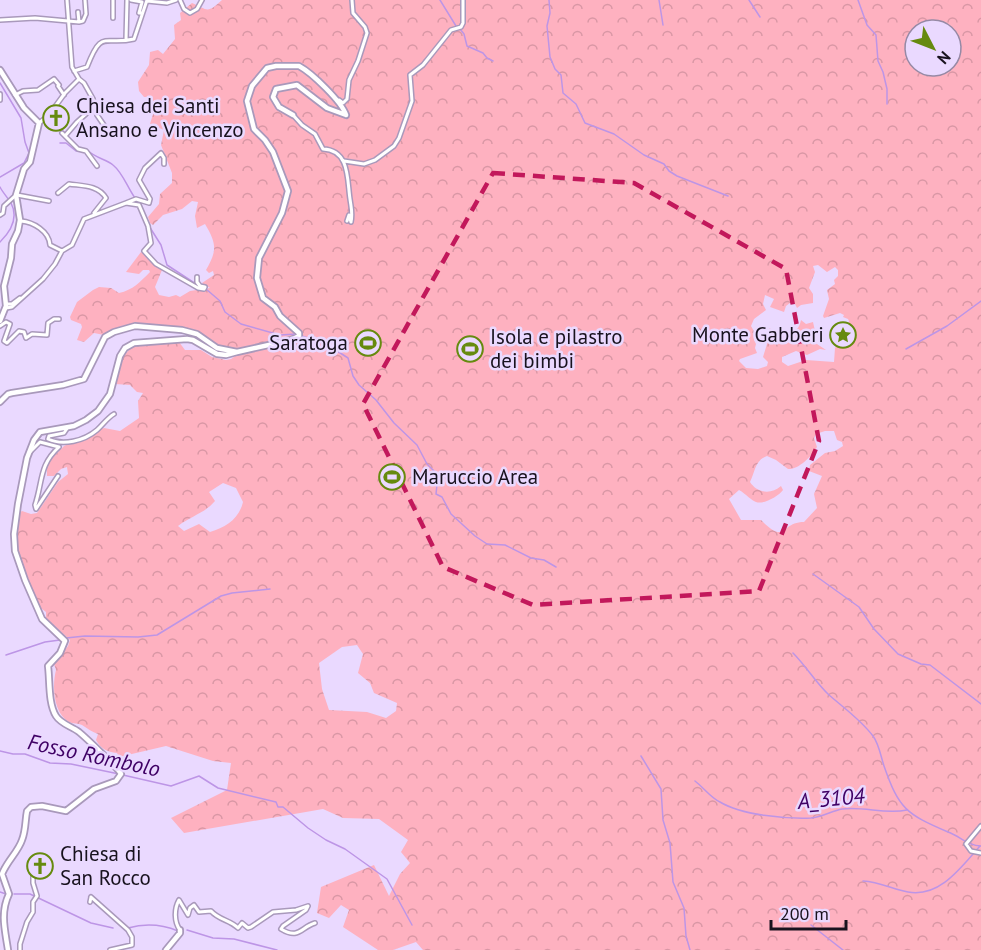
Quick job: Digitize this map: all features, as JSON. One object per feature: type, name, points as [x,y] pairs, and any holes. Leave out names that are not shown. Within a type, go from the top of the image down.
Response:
[{"type":"street","points":[[67,0],[70,61],[79,79],[84,83],[97,115],[110,134]]},
{"type":"street","points":[[0,20],[35,18],[79,22],[83,21],[86,14],[85,0]]},
{"type":"street","points":[[113,0],[113,18]]},
{"type":"street","points":[[126,40],[129,0],[142,2],[139,12],[142,14]]},
{"type":"street","points":[[74,71],[87,67],[90,56],[100,43],[108,40],[132,39],[136,36],[147,0],[167,3],[178,0],[190,13],[197,9],[202,0]]},
{"type":"street","points":[[330,94],[343,103],[346,101],[349,80],[367,36],[365,27],[353,13],[352,0]]},
{"type":"street","points":[[344,161],[364,164],[375,160],[394,146],[412,101],[410,75],[423,65],[451,30],[461,27],[463,0]]},
{"type":"street","points":[[78,12],[79,22]]},
{"type":"street","points":[[8,950],[2,913],[3,905],[9,894],[2,874],[22,842],[27,823],[27,811],[31,807],[42,806],[66,811],[94,789],[116,781],[121,774],[84,736],[61,722],[53,711],[48,666],[60,653],[65,641],[42,618],[15,551],[15,525],[27,456],[34,440],[40,432],[68,427],[86,420],[98,411],[110,394],[120,356],[125,348],[134,343],[187,339],[194,340],[211,352],[226,355],[291,340],[299,334],[280,316],[275,307],[263,298],[257,278],[259,258],[282,213],[288,191],[273,152],[254,129],[247,101],[258,76],[267,68],[293,65],[303,68],[346,113],[346,115],[327,108],[297,85],[276,89],[273,97],[277,105],[293,115],[318,137],[323,149],[335,152],[344,161],[350,182],[352,213],[349,222]]},
{"type":"street","points":[[0,70],[24,108],[39,123]]},
{"type":"street","points":[[15,95],[23,91],[38,90],[54,79],[64,95]]},
{"type":"street","points":[[0,215],[3,213],[4,206],[16,193],[24,169],[30,162],[39,123],[49,115],[79,79]]},
{"type":"street","points":[[0,94],[0,100]]},
{"type":"street","points":[[95,106],[64,134],[89,155],[96,166]]},
{"type":"street","points":[[6,306],[23,297],[48,273],[62,251],[72,245],[84,219],[93,214],[107,212],[135,199],[149,203],[150,199],[139,180],[145,168],[161,153],[164,164]]},
{"type":"street","points":[[58,193],[69,184],[95,187],[106,198],[93,214]]},
{"type":"street","points":[[16,193],[49,201]]},
{"type":"street","points":[[0,321],[6,306],[4,286],[12,244],[20,223],[16,193]]},
{"type":"street","points":[[126,203],[139,205],[148,226],[151,243],[144,250],[149,258],[195,287],[205,289],[198,284],[197,276]]},
{"type":"street","points":[[20,223],[22,220],[43,231],[49,237],[50,245],[62,251]]},
{"type":"street","points":[[0,326],[4,322],[9,322],[4,341],[7,343],[19,331],[24,332],[26,338],[32,334],[47,335],[48,323],[59,319]]},
{"type":"street","points":[[0,402],[8,394],[63,385],[84,378],[105,337],[129,327],[182,330],[197,334],[217,348],[237,352]]},
{"type":"street","points":[[68,427],[64,433],[49,436],[48,439],[62,443],[77,440],[96,432],[114,414]]},
{"type":"street","points":[[27,456],[40,442],[59,447],[51,455],[44,468],[36,509],[58,476]]},
{"type":"street","points":[[981,826],[966,844],[971,851],[981,853]]},
{"type":"street","points":[[20,950],[27,922],[33,912],[33,902],[37,896],[33,875]]},
{"type":"street","points":[[90,902],[91,897],[128,930],[132,937],[132,945],[110,950]]},
{"type":"street","points":[[166,950],[180,933],[175,923],[179,900],[188,915],[190,908],[194,905],[199,912],[211,911],[238,928],[242,923],[251,927],[273,912],[296,910],[308,906],[281,929],[288,933],[300,933],[310,924],[315,923]]},
{"type":"highlighted area","points":[[493,173],[634,183],[786,269],[819,441],[759,591],[533,605],[443,567],[363,404]]},
{"type":"green space","points":[[222,0],[981,0],[981,950],[423,950],[416,942],[393,950],[378,950],[343,927],[349,910],[341,905],[329,918],[317,913],[321,887],[374,865],[389,896],[400,874],[410,863],[401,852],[408,840],[379,819],[343,818],[323,809],[184,833],[171,818],[227,790],[231,763],[213,761],[166,746],[119,757],[117,753],[107,751],[100,746],[96,740],[98,734],[64,718],[55,698],[56,670],[54,664],[70,640],[46,618],[46,612],[38,606],[17,550],[19,513],[22,511],[37,513],[58,482],[68,474],[67,467],[54,476],[47,476],[47,466],[50,460],[64,446],[104,428],[120,431],[139,418],[138,401],[143,393],[137,392],[130,385],[115,384],[127,352],[141,344],[176,341],[185,350],[201,350],[212,357],[226,360],[238,354],[215,345],[191,330],[180,327],[133,324],[121,326],[104,335],[94,333],[84,342],[77,340],[81,324],[71,320],[70,317],[77,302],[93,290],[99,287],[111,288],[119,293],[128,290],[150,272],[143,270],[139,274],[126,272],[141,252],[162,270],[155,287],[159,295],[180,297],[190,291],[210,288],[202,283],[214,275],[213,271],[209,273],[206,270],[214,247],[205,224],[197,228],[195,216],[198,202],[192,201],[182,209],[163,215],[153,225],[150,223],[148,217],[159,204],[160,194],[172,183],[172,173],[161,145],[164,130],[150,124],[153,114],[150,97],[144,97],[139,91],[138,82],[149,65],[150,52],[158,50],[163,54],[175,39],[174,25],[181,20],[180,13],[192,3],[210,9]],"holes":[[[818,265],[827,272],[835,267],[838,270],[838,276],[834,280],[835,284],[827,290],[829,299],[824,318],[840,313],[849,321],[846,335],[835,348],[834,362],[806,360],[788,366],[782,362],[782,357],[796,351],[807,355],[820,349],[826,350],[814,342],[810,336],[815,331],[813,322],[806,324],[801,320],[794,332],[774,339],[770,328],[765,337],[767,344],[763,357],[768,362],[767,366],[758,369],[746,368],[739,361],[757,353],[755,333],[751,326],[754,319],[766,310],[763,304],[765,295],[774,299],[770,307],[784,312],[790,303],[795,304],[797,308],[813,303],[813,294],[809,288],[815,272],[813,266]],[[834,431],[837,440],[842,442],[843,446],[825,453],[810,465],[809,471],[822,476],[814,494],[817,508],[804,522],[791,525],[780,532],[769,528],[761,520],[741,520],[729,499],[739,490],[759,503],[771,499],[783,490],[781,486],[773,491],[764,492],[753,486],[750,482],[760,460],[767,456],[788,469],[792,469],[808,459],[817,447],[814,438],[816,434]],[[223,483],[236,488],[243,502],[235,518],[210,532],[199,524],[184,531],[178,526],[207,509],[215,501],[209,492]],[[357,645],[363,654],[358,673],[370,683],[374,693],[397,703],[396,711],[386,718],[367,712],[329,710],[322,689],[319,663],[342,647]]]},
{"type":"waterway","points":[[440,0],[456,26]]},
{"type":"waterway","points":[[549,0],[550,13],[547,26],[550,57],[555,69],[561,75],[563,93],[576,104],[585,123],[614,134],[644,155],[664,164],[677,176],[728,196]]},
{"type":"waterway","points":[[659,0],[663,25]]},
{"type":"waterway","points":[[749,0],[760,17]]},
{"type":"waterway","points":[[858,0],[867,25],[876,35],[878,61],[887,89],[887,104]]},
{"type":"waterway","points":[[460,29],[467,46],[483,53],[493,61]]},
{"type":"waterway","points":[[0,83],[21,118],[29,153],[24,163],[0,177]]},
{"type":"waterway","points":[[60,143],[66,143],[76,151],[80,151]]},
{"type":"waterway","points":[[87,150],[116,168],[135,198]]},
{"type":"waterway","points":[[0,187],[11,203],[14,214],[10,229],[0,242]]},
{"type":"waterway","points":[[149,226],[161,245],[167,265],[199,286]]},
{"type":"waterway","points":[[206,289],[220,301],[225,312],[241,324],[280,335],[297,334]]},
{"type":"waterway","points":[[906,349],[947,326],[981,301]]},
{"type":"waterway","points":[[302,336],[328,345],[348,358],[353,376],[359,385],[417,445],[427,464],[438,475],[436,494],[442,497],[451,514],[475,536],[487,544],[505,545],[556,567]]},
{"type":"waterway","points":[[813,574],[859,607],[874,629],[898,654],[921,664],[930,665],[981,704]]},
{"type":"waterway","points":[[66,638],[157,635],[221,596],[270,589]]},
{"type":"waterway","points":[[6,655],[45,642],[60,640]]},
{"type":"waterway","points":[[793,653],[824,690],[858,719],[873,736],[894,792],[906,808],[922,820],[968,843],[981,846]]},
{"type":"waterway","name":"Fosso Rombolo","points":[[0,751],[25,754],[50,763],[71,764],[119,774]]},
{"type":"waterway","points":[[641,756],[661,789],[663,820],[670,843],[673,882],[684,908],[686,936],[690,950]]},
{"type":"waterway","name":"Fosso Rombolo","points":[[123,775],[171,786],[199,776],[218,788],[276,802],[278,807],[283,807],[308,828],[345,849],[387,879],[412,925]]},
{"type":"waterway","name":"A_3104","points":[[695,781],[713,798],[729,806],[764,815],[811,818],[842,809],[891,812],[907,810]]},
{"type":"waterway","points":[[863,881],[920,893],[949,879],[980,846]]},
{"type":"waterway","points":[[0,892],[6,894]]},
{"type":"waterway","points":[[14,894],[30,894],[91,923],[113,928]]},
{"type":"waterway","points":[[128,928],[153,925],[178,931]]},
{"type":"waterway","points":[[811,925],[843,950]]},
{"type":"waterway","points":[[187,930],[213,938],[234,939],[277,950]]},
{"type":"place","name":"Chiesa dei Santi Ansano e Vincenzo","points":[[56,118]]},
{"type":"place","name":"Monte Gabberi","points":[[843,335]]},
{"type":"place","name":"Saratoga","points":[[368,343]]},
{"type":"place","name":"Isola e pilastro dei bimbi","points":[[470,349]]},
{"type":"place","name":"Maruccio Area","points":[[392,477]]},
{"type":"place","name":"Chiesa di San Rocco","points":[[40,866]]}]
